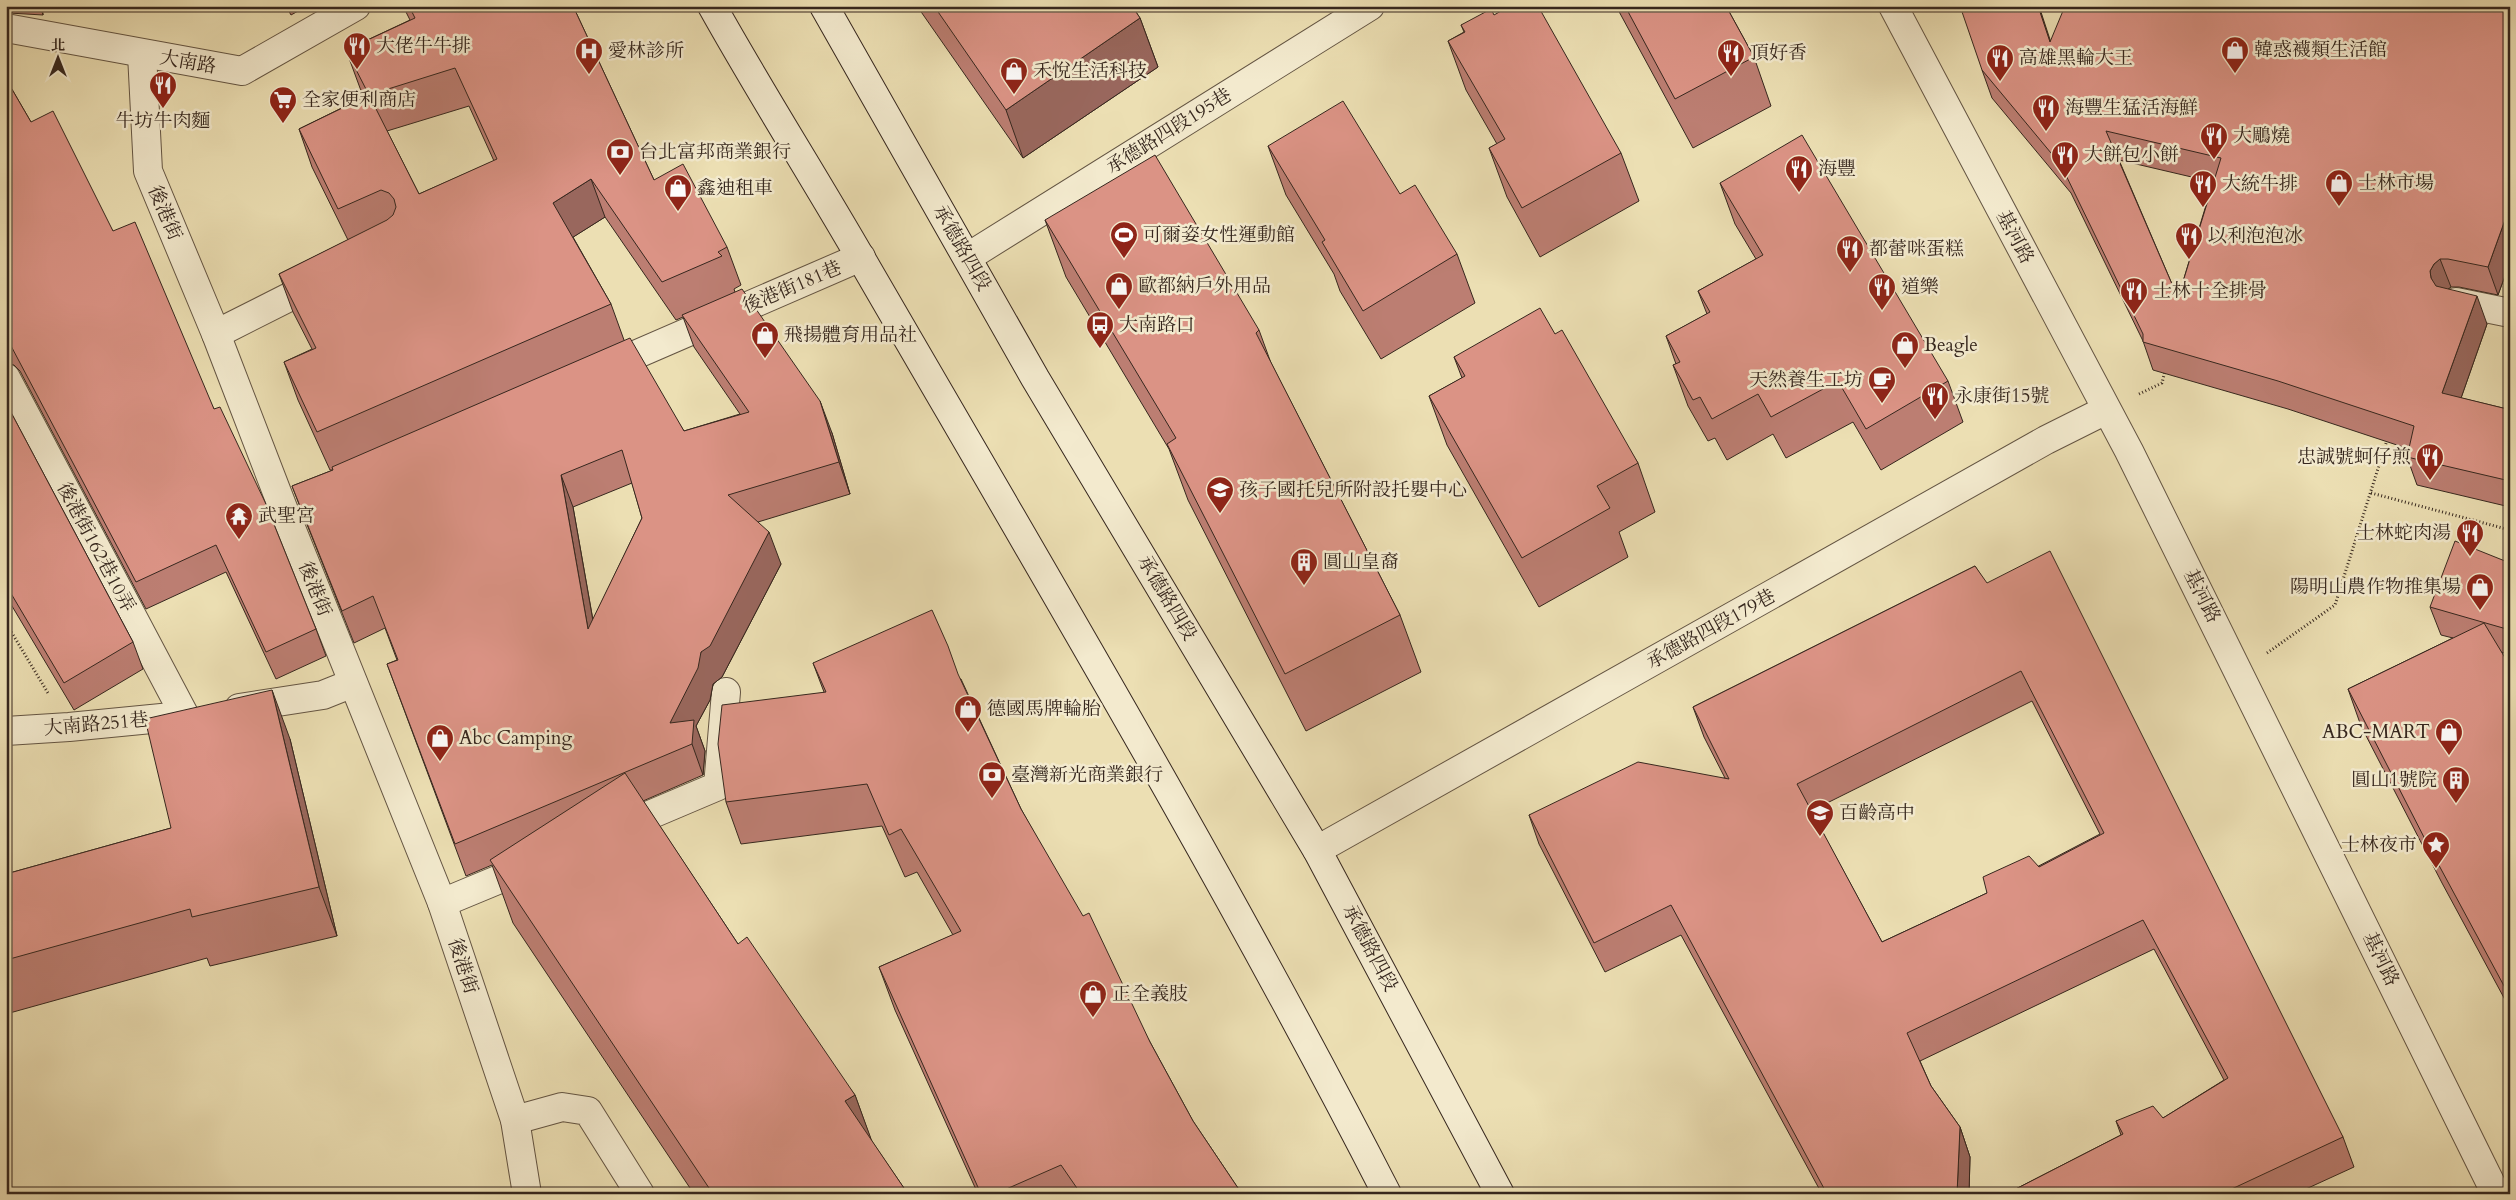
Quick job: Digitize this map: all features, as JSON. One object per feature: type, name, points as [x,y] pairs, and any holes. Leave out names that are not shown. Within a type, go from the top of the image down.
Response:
[{"type":"street","name":"大南路","points":[[6,28],[242,71],[356,6]]},
{"type":"street","points":[[712,6],[861,257],[1183,817],[1323,1069],[1387,1194]]},
{"type":"street","name":"承德路四段","points":[[824,6],[1035,378],[1317,850],[1500,1194]]},
{"type":"street","name":"承德路四段195巷","points":[[968,257],[1370,6]]},
{"type":"street","name":"基河路","points":[[1893,6],[2106,410],[2240,672],[2496,1194]]},
{"type":"street","name":"後港街","points":[[142,54],[148,171],[216,334],[283,508],[442,903],[515,1120],[527,1194]]},
{"type":"street","name":"後港街181巷","points":[[584,377],[861,257]]},
{"type":"street","points":[[216,334],[340,271]]},
{"type":"street","points":[[2456,302],[2510,313]]},
{"type":"street","name":"後港街162巷10弄","points":[[6,378],[202,713]]},
{"type":"street","name":"承德路四段179巷","points":[[1317,850],[2046,440],[2106,410]]},
{"type":"street","points":[[283,508],[310,496]]},
{"type":"street","name":"大南路251巷","points":[[6,730],[69,727],[202,713],[323,695],[353,683]]},
{"type":"street","points":[[598,837],[718,786],[726,692]]},
{"type":"street","points":[[442,903],[552,856]]},
{"type":"street","points":[[515,1120],[562,1107],[588,1111],[640,1194]]},
{"type":"path","points":[[2106,410],[2162,383],[2167,364]]},
{"type":"path","points":[[2240,672],[2335,605],[2388,438]]},
{"type":"path","points":[[2371,493],[2510,530]]},
{"type":"path","points":[[6,623],[69,727]]},
{"type":"building","points":[[409,6],[573,6],[654,180],[683,164],[727,247],[718,252],[722,256],[662,282],[591,179],[553,203],[611,304],[317,432],[284,362],[316,348],[279,274],[387,220],[393,215],[396,207],[394,199],[389,193],[381,190],[338,209],[299,129],[369,95],[346,50],[415,18]],"holes":[[[455,68],[497,159],[419,194],[369,95]]]},
{"type":"building","points":[[934,6],[1132,6],[1140,18],[1006,110]]},
{"type":"building","points":[[1510,6],[1538,6],[1621,153],[1522,208],[1489,148],[1505,139],[1448,41],[1465,32],[1461,25],[1491,9],[1494,15]]},
{"type":"building","points":[[1625,6],[1726,6],[1754,57],[1675,99]]},
{"type":"building","points":[[1960,6],[2038,6],[2050,42],[2065,6],[2510,6],[2510,206],[2488,267],[2440,259],[2430,271],[2431,278],[2436,286],[2477,296],[2442,393],[2507,409],[2510,396],[2510,481],[2407,457],[2414,426],[2278,381],[2143,342],[2143,334],[2061,165],[1982,70]],"holes":[[[2106,131],[2221,158],[2178,298]]]},
{"type":"building","points":[[6,79],[31,122],[53,111],[113,231],[135,222],[214,409],[220,407],[265,502],[316,629],[266,652],[216,545],[136,582],[10,344],[6,340]]},
{"type":"building","points":[[1343,101],[1400,194],[1415,185],[1457,254],[1363,311],[1322,242],[1325,240],[1268,146]]},
{"type":"building","points":[[1802,135],[1948,381],[1866,429],[1838,381],[1771,417],[1758,394],[1712,419],[1700,397],[1693,400],[1673,365],[1680,362],[1666,336],[1710,312],[1698,291],[1763,255],[1720,183]]},
{"type":"building","points":[[1155,155],[1259,330],[1256,333],[1400,615],[1285,674],[1167,444],[1176,438],[1045,220]]},
{"type":"building","points":[[742,289],[820,401],[839,462],[728,495],[769,532],[710,646],[701,652],[698,668],[670,723],[694,720],[692,744],[455,844],[387,664],[398,660],[373,596],[342,611],[292,486],[333,470],[332,467],[630,338],[684,431],[749,412],[682,315]],"holes":[[[622,450],[642,518],[588,629],[561,475]]]},
{"type":"building","points":[[1540,308],[1555,334],[1562,330],[1638,463],[1597,486],[1610,508],[1522,558],[1429,396],[1465,376],[1454,357]]},
{"type":"building","points":[[6,403],[133,642],[64,683],[6,585]]},
{"type":"building","points":[[2455,541],[2510,563],[2510,630],[2430,607]]},
{"type":"building","points":[[2050,551],[2343,1137],[2221,1194],[2006,1194],[2123,1134],[2116,1121],[2153,1106],[2163,1118],[2228,1078],[2143,920],[1907,1033],[1931,1086],[1960,1127],[1957,1194],[1827,1194],[1671,905],[1594,943],[1529,815],[1638,762],[1729,779],[1693,707],[1975,566],[1987,583]],"holes":[[[2021,671],[2104,833],[2039,867],[2029,856],[1983,877],[1987,893],[1882,942],[1797,784]]]},
{"type":"building","points":[[932,610],[958,674],[1021,809],[1083,916],[1089,913],[1150,1042],[1193,1121],[1242,1194],[1081,1194],[1061,1165],[995,1194],[981,1194],[879,967],[961,931],[901,829],[889,835],[867,784],[726,802],[718,744],[722,705],[826,692],[813,663]]},
{"type":"building","name":"圓山1號院","points":[[2484,623],[2510,666],[2510,997],[2428,845],[2348,689]]},
{"type":"building","points":[[272,690],[319,887],[192,917],[190,909],[6,960],[6,874],[171,828],[145,719]]},
{"type":"building","points":[[625,773],[738,944],[747,937],[855,1095],[845,1101],[908,1194],[718,1194],[715,1189],[711,1191],[490,860]]},
{"type":"place","name":"大佬牛牛排","points":[[357,70]]},
{"type":"place","name":"韓惑襪類生活館","points":[[2235,74]]},
{"type":"place","name":"愛林診所","points":[[589,75]]},
{"type":"place","name":"頂好香","points":[[1731,77]]},
{"type":"place","name":"高雄黑輪大王","points":[[2000,82]]},
{"type":"place","name":"禾悅生活科技","points":[[1014,95]]},
{"type":"place","name":"牛坊牛肉麵","points":[[163,109]]},
{"type":"place","name":"全家便利商店","points":[[283,124]]},
{"type":"place","name":"海豐生猛活海鮮","points":[[2046,132]]},
{"type":"place","name":"大鵰燒","points":[[2214,160]]},
{"type":"place","name":"台北富邦商業銀行","points":[[620,176]]},
{"type":"place","name":"大餅包小餅","points":[[2065,179]]},
{"type":"place","name":"海豐","points":[[1799,193]]},
{"type":"place","name":"士林市場","points":[[2339,207]]},
{"type":"place","name":"大統牛排","points":[[2203,208]]},
{"type":"place","name":"鑫迪租車","points":[[678,212]]},
{"type":"place","name":"可爾姿女性運動館","points":[[1124,259]]},
{"type":"place","name":"以利泡泡冰","points":[[2189,260]]},
{"type":"place","name":"都蕾咪蛋糕","points":[[1850,273]]},
{"type":"place","name":"歐都納戶外用品","points":[[1119,310]]},
{"type":"place","name":"道樂","points":[[1882,311]]},
{"type":"place","name":"士林十全排骨","points":[[2134,315]]},
{"type":"place","name":"大南路口","points":[[1100,349]]},
{"type":"place","name":"飛揚體育用品社","points":[[765,359]]},
{"type":"place","name":"Beagle","points":[[1905,369]]},
{"type":"place","name":"天然養生工坊","points":[[1882,404]]},
{"type":"place","name":"永康街15號","points":[[1935,420]]},
{"type":"place","name":"忠誠號蚵仔煎","points":[[2430,481]]},
{"type":"place","name":"孩子國托兒所附設托嬰中心","points":[[1220,514]]},
{"type":"place","name":"武聖宮","points":[[239,540]]},
{"type":"place","name":"士林蛇肉湯","points":[[2470,557]]},
{"type":"place","name":"圓山皇裔","points":[[1304,586]]},
{"type":"place","name":"陽明山農作物推集場","points":[[2480,611]]},
{"type":"place","name":"德國馬牌輪胎","points":[[968,733]]},
{"type":"place","name":"ABC-MART","points":[[2449,756]]},
{"type":"place","name":"Abc Camping","points":[[440,762]]},
{"type":"place","name":"臺灣新光商業銀行","points":[[992,799]]},
{"type":"place","name":"圓山1號院","points":[[2456,804]]},
{"type":"place","name":"百齡高中","points":[[1820,837]]},
{"type":"place","name":"士林夜市","points":[[2436,869]]},
{"type":"place","name":"正全義肢","points":[[1093,1018]]}]
